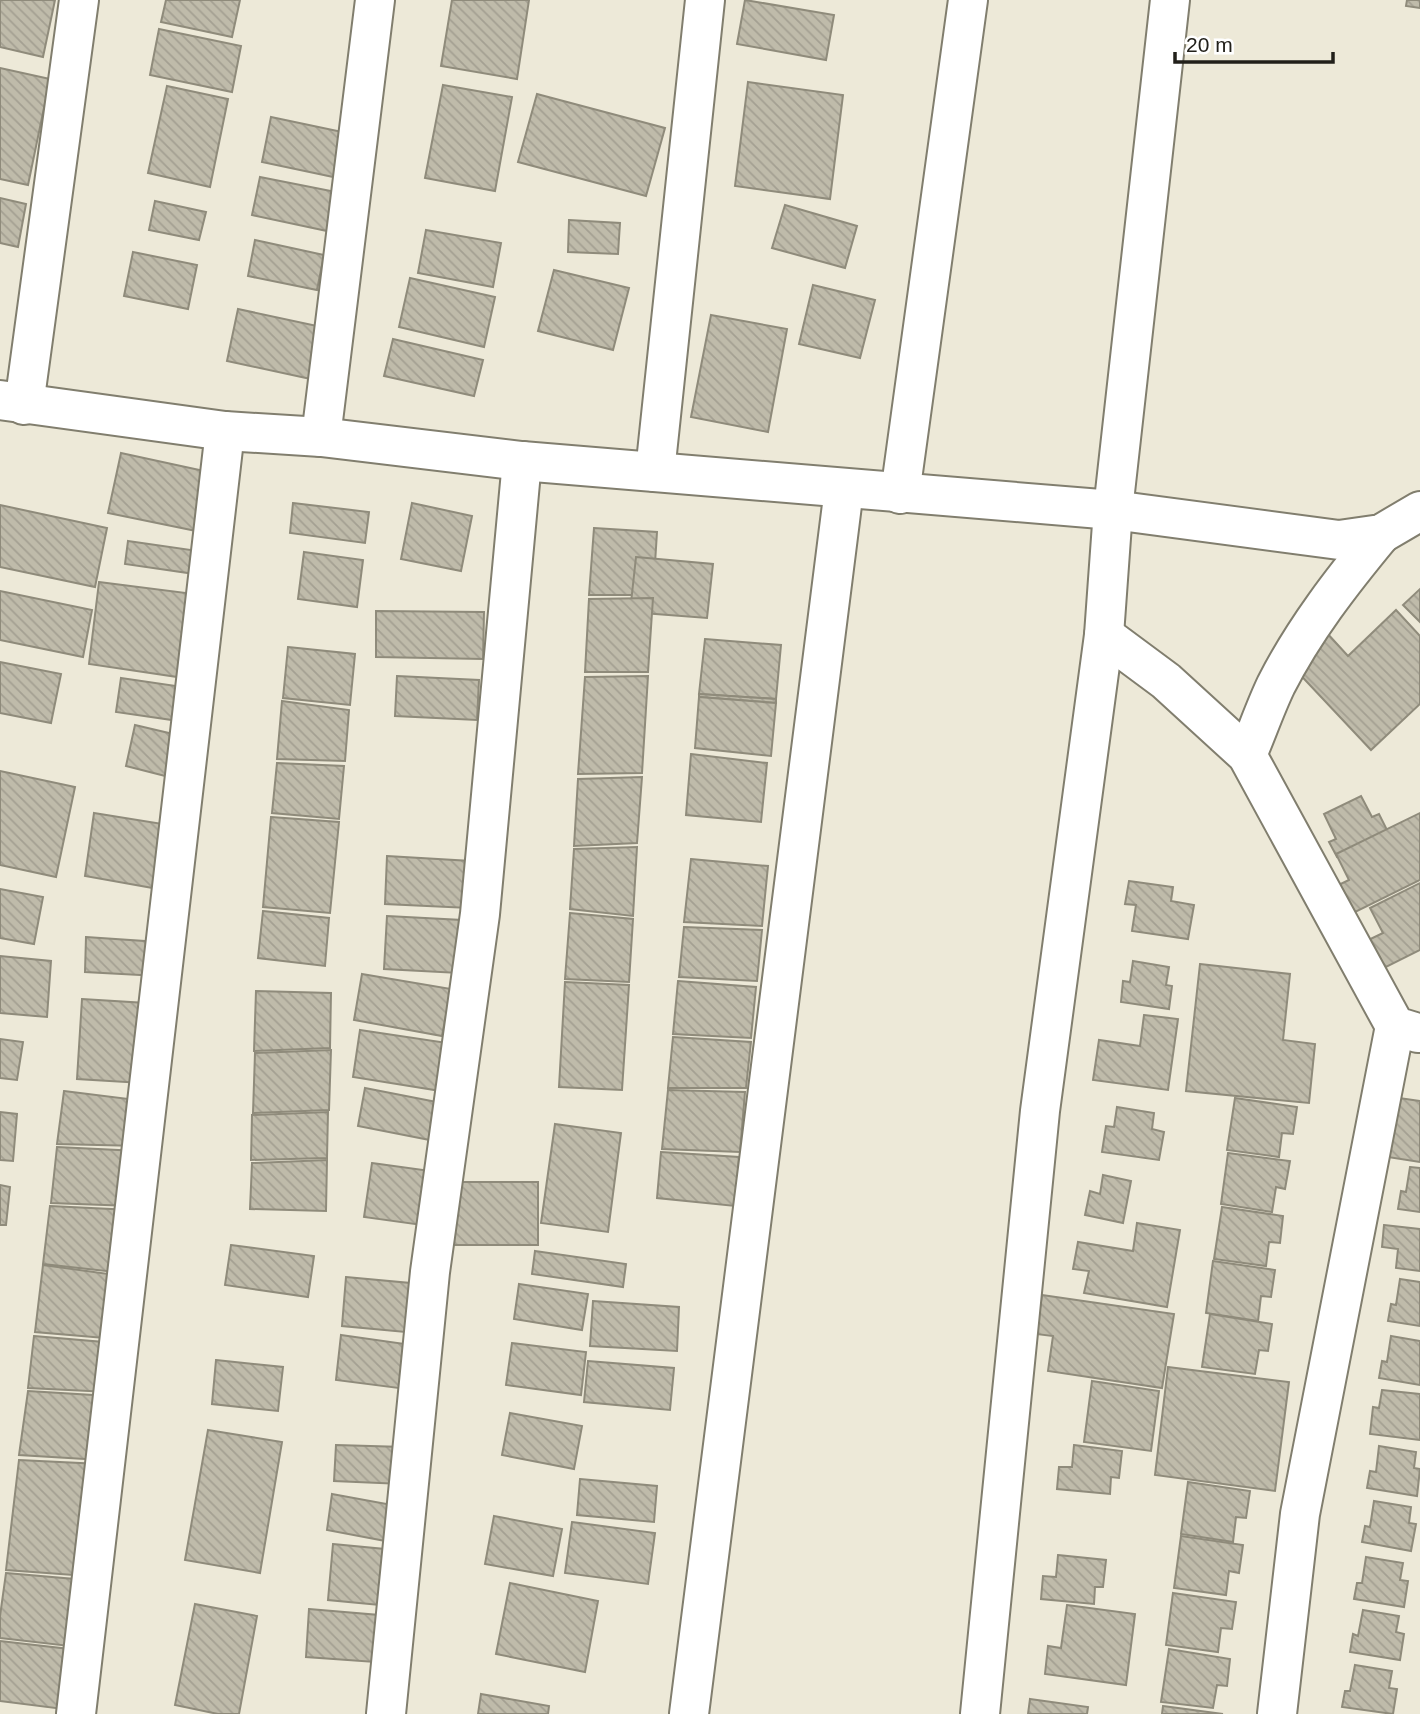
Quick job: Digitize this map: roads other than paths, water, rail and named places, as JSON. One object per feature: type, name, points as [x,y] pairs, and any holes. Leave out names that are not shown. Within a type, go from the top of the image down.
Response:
[{"type":"street","points":[[79,0],[12,403],[225,431],[321,437],[523,461],[1113,510],[1339,540],[1381,534]]},
{"type":"street","points":[[321,437],[375,0]]},
{"type":"street","points":[[655,471],[705,0]]},
{"type":"street","points":[[901,494],[968,0]]},
{"type":"street","points":[[980,1714],[1040,1111],[1104,635],[1113,510],[1170,0]]},
{"type":"street","points":[[76,1714],[225,431]]},
{"type":"street","points":[[386,1714],[430,1272],[481,914],[523,461]]},
{"type":"street","points":[[689,1714],[844,489]]},
{"type":"street","points":[[1247,755],[1276,686],[1319,613],[1381,534],[1419,504]]},
{"type":"street","points":[[1104,635],[1166,681],[1247,755],[1408,1030],[1300,1514],[1278,1714]]}]
